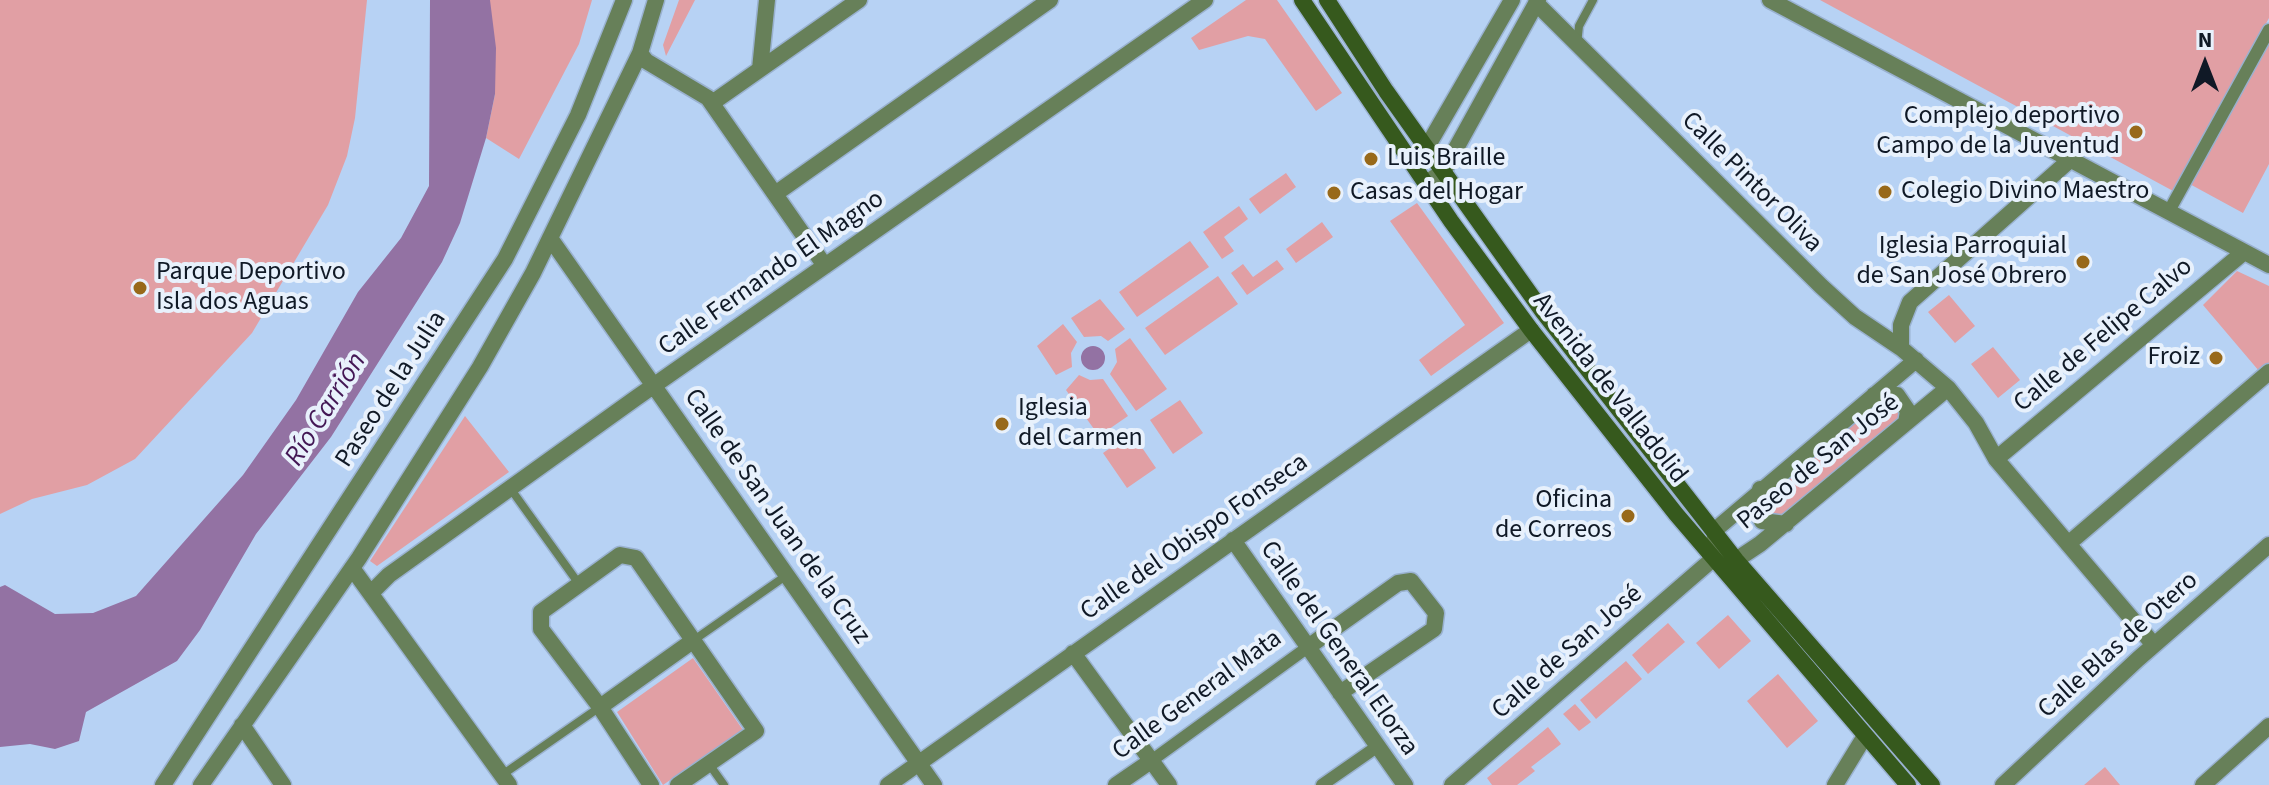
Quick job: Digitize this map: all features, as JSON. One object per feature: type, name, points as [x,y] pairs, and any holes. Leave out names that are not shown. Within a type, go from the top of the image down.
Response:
[{"type":"main road","name":"Avenida de Valladolid","points":[[1302,0],[1426,183],[1531,330],[1714,558],[1908,785]]},
{"type":"main road","name":"Avenida de Valladolid","points":[[1327,0],[1443,172],[1543,312],[1736,560],[1932,785]]},
{"type":"street","name":"Paseo de la Julia","points":[[163,785],[505,259],[578,115],[624,0]]},
{"type":"street","points":[[201,785],[352,568],[480,367],[550,238],[640,53],[656,0]]},
{"type":"street","points":[[760,69],[767,0]]},
{"type":"street","points":[[712,103],[859,0]]},
{"type":"street","points":[[775,194],[1050,0]]},
{"type":"street","name":"Calle Fernando El Magno","points":[[371,593],[389,575],[654,385],[1205,0]]},
{"type":"street","points":[[1410,159],[1427,147],[1512,0]]},
{"type":"street","points":[[1770,0],[2269,265]]},
{"type":"street","points":[[1426,183],[1443,172],[1537,2]]},
{"type":"street","name":"Calle Pintor Oliva","points":[[1537,2],[1821,286],[1855,317],[1901,348],[1948,388],[1976,423],[1996,459],[2154,645]]},
{"type":"street","points":[[2169,211],[2269,30]]},
{"type":"street","points":[[640,53],[646,61],[712,103],[825,266]]},
{"type":"street","points":[[1901,348],[1901,325],[1910,302],[2071,159]]},
{"type":"street","name":"Calle de San Juan de la Cruz","points":[[550,238],[934,785]]},
{"type":"street","name":"Calle de Felipe Calvo","points":[[1996,459],[2244,252]]},
{"type":"street","name":"Calle del Obispo Fonseca","points":[[888,785],[1531,330]]},
{"type":"street","name":"Paseo de San José","points":[[1715,530],[1916,360]]},
{"type":"street","points":[[2068,544],[2269,372]]},
{"type":"street","name":"Paseo de San José","points":[[1714,558],[1736,560],[1786,524],[1948,388]]},
{"type":"street","points":[[1874,395],[1897,395],[1908,411],[1906,423]]},
{"type":"street","points":[[1760,489],[1757,511],[1762,521],[1774,525],[1786,524]]},
{"type":"street","points":[[1714,558],[1715,530]]},
{"type":"street","name":"Calle del General Elorza","points":[[1233,540],[1405,785]]},
{"type":"street","name":"Calle Blas de Otero","points":[[2003,785],[2154,645],[2269,545]]},
{"type":"street","points":[[651,785],[600,707],[541,629],[541,612],[620,555],[636,558],[756,731],[678,785]]},
{"type":"street","name":"Calle de San José","points":[[1452,785],[1714,558]]},
{"type":"street","points":[[352,568],[506,780]]},
{"type":"street","points":[[1308,647],[1398,583],[1411,581],[1436,613],[1434,629],[1340,693]]},
{"type":"street","points":[[600,707],[694,640]]},
{"type":"street","name":"Calle General Mata","points":[[1116,785],[1308,647]]},
{"type":"street","points":[[1073,653],[1169,785]]},
{"type":"street","points":[[242,725],[283,785]]},
{"type":"street","points":[[2203,785],[2269,726]]},
{"type":"street","points":[[1835,785],[1865,736]]},
{"type":"street","points":[[1322,785],[1378,746]]},
{"type":"lane","points":[[1577,44],[1579,26],[1593,0]]},
{"type":"lane","points":[[510,488],[579,584]]},
{"type":"lane","points":[[694,640],[788,575]]},
{"type":"lane","points":[[506,780],[600,707]]},
{"type":"lane","points":[[709,764],[724,785]]},
{"type":"shaded area","name":"Parque Deportivo Isla dos Aguas","points":[[0,0],[367,0],[355,118],[347,156],[328,205],[252,333],[135,459],[87,485],[32,499],[0,514]]},
{"type":"shaded area","points":[[489,0],[592,0],[579,44],[519,159],[486,138],[495,94]]},
{"type":"shaded area","points":[[679,0],[695,0],[666,56],[663,45]]},
{"type":"shaded area","points":[[1246,0],[1277,0],[1342,93],[1316,111],[1265,39],[1248,36],[1199,50],[1191,38]]},
{"type":"shaded area","name":"Complejo deportivo Campo de la Juventud","points":[[1820,0],[2269,0],[2269,18],[2175,192]]},
{"type":"shaded area","points":[[2269,30],[2269,164],[2243,213],[2186,182]]},
{"type":"shaded area","points":[[1286,173],[1296,187],[1260,214],[1249,199]]},
{"type":"shaded area","points":[[1417,203],[1504,323],[1431,376],[1419,360],[1465,325],[1390,221]]},
{"type":"shaded area","points":[[1239,206],[1248,219],[1224,237],[1234,251],[1222,259],[1203,232]]},
{"type":"shaded area","points":[[1322,222],[1333,237],[1296,263],[1286,249]]},
{"type":"shaded area","points":[[1190,241],[1209,267],[1137,317],[1119,292]]},
{"type":"shaded area","points":[[1277,260],[1284,269],[1247,295],[1231,273],[1243,264],[1253,277]]},
{"type":"shaded area","points":[[2237,271],[2269,286],[2269,363],[2259,371],[2203,305]]},
{"type":"shaded area","points":[[1218,276],[1238,304],[1165,355],[1145,328]]},
{"type":"shaded area","points":[[1949,295],[1975,326],[1955,343],[1928,312]]},
{"type":"shaded area","points":[[1100,299],[1125,329],[1108,341],[1101,336],[1084,337],[1071,318]]},
{"type":"shaded area","points":[[1063,324],[1077,342],[1071,353],[1072,367],[1056,375],[1037,346]]},
{"type":"shaded area","points":[[1130,338],[1167,389],[1136,411],[1110,374],[1117,362],[1115,349]]},
{"type":"shaded area","points":[[1993,347],[2020,380],[1998,398],[1971,364]]},
{"type":"shaded area","points":[[1079,375],[1090,380],[1103,379],[1128,416],[1099,436],[1066,390]]},
{"type":"shaded area","points":[[1889,393],[1906,423],[1774,525],[1757,501]]},
{"type":"shaded area","points":[[1180,400],[1203,433],[1173,454],[1150,420]]},
{"type":"shaded area","points":[[465,416],[509,472],[377,566],[370,561]]},
{"type":"shaded area","points":[[1132,433],[1156,468],[1127,488],[1103,453]]},
{"type":"shaded area","points":[[1728,615],[1751,641],[1719,669],[1696,643]]},
{"type":"shaded area","points":[[1668,623],[1685,642],[1648,674],[1632,655]]},
{"type":"shaded area","points":[[693,658],[743,730],[663,785],[617,712]]},
{"type":"shaded area","points":[[1626,661],[1642,679],[1596,719],[1580,700]]},
{"type":"shaded area","points":[[1778,674],[1818,721],[1787,748],[1747,701]]},
{"type":"shaded area","points":[[1575,704],[1591,722],[1579,731],[1563,714]]},
{"type":"shaded area","points":[[1548,727],[1561,744],[1531,767],[1535,771],[1517,785],[1492,785],[1487,778]]},
{"type":"shaded area","points":[[2105,767],[2120,785],[2084,785]]},
{"type":"water","name":"Río Carrión","points":[[430,0],[490,0],[496,48],[495,94],[486,138],[460,223],[442,262],[331,437],[256,534],[200,630],[177,661],[86,712],[79,741],[55,749],[30,744],[0,747],[0,587],[5,585],[55,614],[93,613],[136,596],[243,475],[296,400],[358,292],[401,238],[429,186]]},
{"type":"water","points":[[1093,346],[1104,353],[1105,358],[1098,369],[1093,370],[1082,363],[1081,358],[1088,347]]},
{"type":"place","name":"Complejo deportivo Campo de la Juventud","points":[[2136,132]]},
{"type":"place","name":"Luis Braille","points":[[1371,159]]},
{"type":"place","name":"Colegio Divino Maestro","points":[[1885,192]]},
{"type":"place","name":"Casas del Hogar","points":[[1334,193]]},
{"type":"place","name":"Iglesia Parroquial de San José Obrero","points":[[2083,262]]},
{"type":"place","name":"Parque Deportivo Isla dos Aguas","points":[[140,288]]},
{"type":"place","name":"Froiz","points":[[2216,358]]},
{"type":"place","name":"Iglesia del Carmen","points":[[1002,424]]},
{"type":"place","name":"Oficina de Correos","points":[[1628,516]]}]
